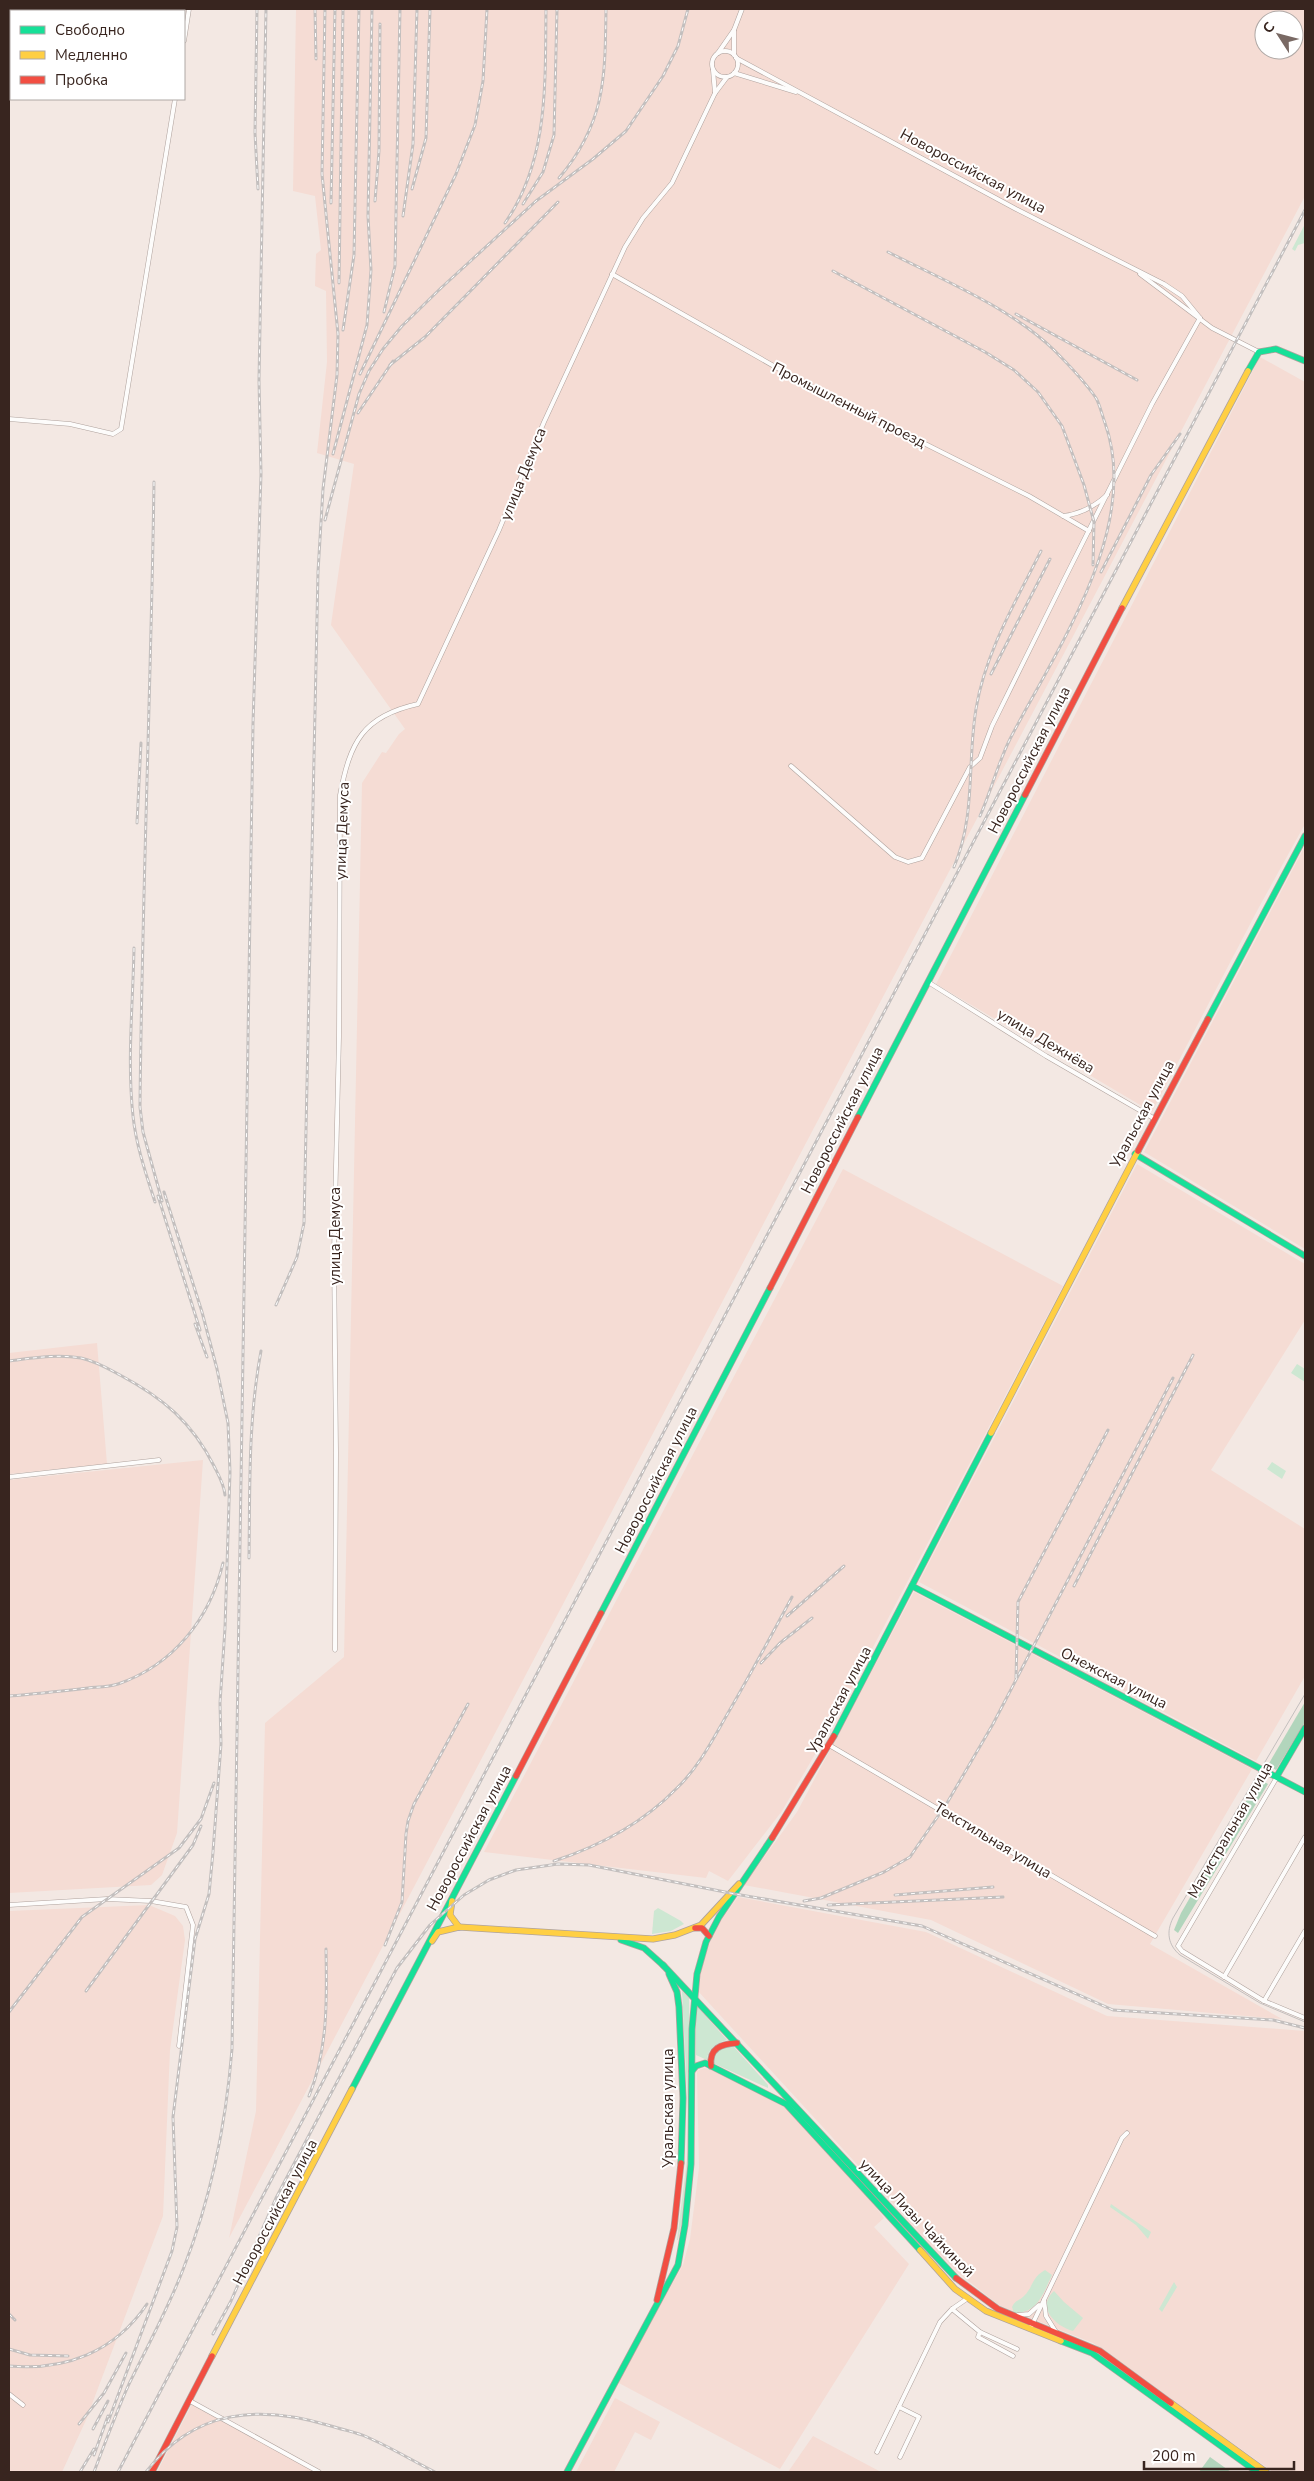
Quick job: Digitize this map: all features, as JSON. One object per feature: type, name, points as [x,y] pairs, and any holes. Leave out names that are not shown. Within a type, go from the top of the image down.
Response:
[{"type":"main road","points":[[1259,352],[1276,349],[1305,362]]},
{"type":"main road","name":"Новороссийская улица","points":[[152,2472],[419,1962],[457,1885],[658,1505],[926,982],[1208,442],[1259,352]]},
{"type":"main road","name":"Уральская улица","points":[[1274,893],[1305,832]]},
{"type":"main road","name":"Уральская улица","points":[[567,2472],[678,2265],[684,2238],[691,2167],[693,1995],[708,1936],[829,1745],[1160,1107],[1305,836]]},
{"type":"main road","points":[[1135,1155],[1305,1256]]},
{"type":"main road","name":"Онежская улица","points":[[912,1586],[1305,1792]]},
{"type":"main road","name":"Магистральная улица","points":[[1277,1776],[1305,1728]]},
{"type":"main road","name":"Уральская улица","points":[[695,1928],[706,1920],[742,1881],[766,1846]]},
{"type":"main road","points":[[457,1885],[449,1911],[450,1918],[459,1927]]},
{"type":"main road","name":"Новороссийская улица","points":[[419,1962],[438,1932],[459,1927],[636,1939],[675,1935],[695,1928]]},
{"type":"main road","points":[[695,1928],[702,1928],[708,1936]]},
{"type":"main road","name":"Уральская улица","points":[[613,1938],[644,1948],[663,1965],[677,1992],[679,2007],[683,2143],[670,2252],[654,2312]]},
{"type":"main road","points":[[663,1965],[737,2043],[791,2106]]},
{"type":"main road","points":[[711,2066],[710,2055],[719,2044],[737,2043]]},
{"type":"main road","points":[[692,2071],[700,2063],[711,2066],[772,2094],[791,2106]]},
{"type":"main road","name":"улица Лизы Чайкиной","points":[[791,2106],[945,2279],[968,2298],[986,2311],[1056,2332],[1100,2351],[1241,2458],[1256,2472]]},
{"type":"main road","name":"улица Лизы Чайкиной","points":[[791,2106],[949,2274],[985,2302],[1031,2326],[1092,2353],[1241,2458],[1266,2472]]},
{"type":"main road","points":[[683,2143],[687,2139],[692,2125]]},
{"type":"main road","points":[[670,2252],[684,2238]]},
{"type":"street","points":[[185,35],[189,9]]},
{"type":"street","points":[[714,93],[712,60],[734,30],[742,9]]},
{"type":"street","points":[[714,93],[727,77],[734,73],[738,66],[735,56],[734,30]]},
{"type":"street","points":[[718,53],[726,51],[803,94]]},
{"type":"street","points":[[713,70],[720,76],[727,77]]},
{"type":"street","points":[[734,73],[803,94]]},
{"type":"street","name":"улица Демуса","points":[[335,1650],[334,1242],[339,1037],[340,795],[346,763],[358,739],[380,716],[395,709],[418,704],[499,530],[544,422],[625,247],[643,218],[672,184],[714,93]]},
{"type":"street","name":"Новороссийская улица","points":[[803,94],[1016,209],[1133,268],[1182,296],[1200,318]]},
{"type":"street","points":[[9,419],[70,424],[113,434],[121,429],[175,100]]},
{"type":"street","name":"Новороссийская улица","points":[[1133,268],[1212,328],[1259,352]]},
{"type":"street","name":"Промышленный проезд","points":[[612,274],[802,382],[1029,496],[1089,531]]},
{"type":"street","points":[[791,766],[895,857],[908,862],[922,858],[970,767],[980,758],[992,726],[1164,381],[1200,318]]},
{"type":"street","points":[[1063,516],[1077,514],[1090,508],[1110,492]]},
{"type":"street","name":"улица Дежнёва","points":[[926,982],[1046,1056],[1154,1119]]},
{"type":"street","points":[[9,1477],[159,1460]]},
{"type":"street","name":"Текстильная улица","points":[[829,1745],[1156,1936]]},
{"type":"street","name":"Магистральная улица","points":[[1224,1977],[1182,1951],[1178,1946],[1277,1776]]},
{"type":"street","points":[[1305,1837],[1224,1977],[1264,2001],[1305,2018]]},
{"type":"street","points":[[9,1905],[107,1899],[151,1901],[186,1907],[193,1925],[179,2046]]},
{"type":"street","points":[[1264,2001],[1305,1931]]},
{"type":"street","points":[[1008,2314],[1021,2316],[1029,2314],[1039,2305],[1122,2138],[1127,2133]]},
{"type":"street","points":[[1031,2326],[1044,2296]]},
{"type":"street","points":[[1044,2296],[1046,2316],[1056,2332]]},
{"type":"street","points":[[877,2452],[940,2322],[952,2309],[968,2298]]},
{"type":"street","points":[[952,2309],[980,2332],[1017,2349]]},
{"type":"street","points":[[980,2332],[978,2337],[1013,2356]]},
{"type":"street","points":[[9,2394],[23,2405]]},
{"type":"street","points":[[190,2400],[319,2472]]},
{"type":"street","points":[[899,2407],[919,2417],[900,2457]]},
{"type":"shaded area","points":[[296,9],[1305,9],[1305,196],[229,2238],[256,2111],[265,1723],[344,1657],[362,783],[382,752],[386,753],[399,734],[405,729],[331,625],[354,464],[317,453],[327,362],[326,291],[315,286],[316,254],[321,250],[315,196],[293,191]]},
{"type":"shaded area","points":[[1260,357],[1305,382],[1305,824],[1258,909],[1152,1112],[936,984]]},
{"type":"shaded area","points":[[1305,846],[1305,1249],[1144,1152]]},
{"type":"shaded area","points":[[1137,1164],[1305,1264],[1305,1320],[1211,1470],[1305,1529],[1305,1676],[1256,1761],[919,1582]]},
{"type":"shaded area","points":[[843,1169],[1063,1286],[832,1725],[782,1811],[728,1881],[709,1871],[706,1878],[484,1852]]},
{"type":"shaded area","points":[[97,1343],[107,1464],[9,1474],[9,1353]]},
{"type":"shaded area","points":[[203,1460],[177,1833],[162,1875],[151,1885],[9,1893],[9,1480]]},
{"type":"shaded area","points":[[914,1592],[1252,1769],[1150,1944],[1282,2019],[1108,2004],[931,1920],[744,1885],[797,1812]]},
{"type":"shaded area","points":[[738,1897],[926,1932],[1107,2016],[1305,2031],[1305,2472],[1273,2472],[1093,2343],[1000,2306],[957,2272],[697,1990],[704,1959],[715,1929]]},
{"type":"shaded area","points":[[149,1905],[175,1916],[183,1926],[185,1940],[170,2050],[163,2216],[86,2420],[62,2472],[9,2472],[9,1911]]},
{"type":"shaded area","points":[[704,2068],[771,2097],[788,2110],[863,2191],[884,2218],[874,2227],[909,2264],[780,2469],[617,2382],[683,2265],[690,2239],[699,2168],[697,2071]]},
{"type":"shaded area","points":[[615,2398],[660,2422],[651,2440],[635,2432],[614,2472],[576,2472]]},
{"type":"shaded area","points":[[192,2404],[315,2472],[157,2472]]},
{"type":"shaded area","points":[[813,2436],[881,2472],[788,2472]]},
{"type":"green space","points":[[1305,224],[1305,243],[1298,245],[1295,251],[1292,249]]},
{"type":"green space","points":[[1297,1364],[1305,1369],[1305,1382],[1291,1373]]},
{"type":"green space","points":[[1272,1462],[1286,1471],[1282,1479],[1267,1469]]},
{"type":"green space","points":[[1305,1702],[1305,1722],[1276,1770],[1268,1765]]},
{"type":"green space","points":[[1259,1779],[1268,1784],[1178,1933],[1174,1930],[1181,1913]]},
{"type":"green space","points":[[658,1908],[684,1924],[671,1931],[652,1934],[654,1911]]},
{"type":"green space","points":[[682,1991],[689,1998],[691,2130],[689,2130]]},
{"type":"green space","points":[[695,2004],[727,2040],[713,2047],[709,2052],[707,2060],[696,2055]]},
{"type":"green space","points":[[728,2046],[734,2047],[768,2085],[768,2088],[713,2063],[713,2056],[716,2051]]},
{"type":"green space","points":[[689,2143],[689,2177],[683,2218],[677,2240]]},
{"type":"green space","points":[[1111,2204],[1151,2232],[1148,2239],[1136,2225],[1110,2207]]},
{"type":"green space","points":[[1045,2270],[1052,2275],[1039,2301],[1029,2310],[1014,2313],[1013,2305],[1024,2296],[1037,2276]]},
{"type":"green space","points":[[1174,2282],[1177,2287],[1162,2312],[1159,2309]]},
{"type":"green space","points":[[1054,2291],[1083,2318],[1073,2331],[1066,2329],[1054,2320],[1047,2309],[1049,2297]]},
{"type":"green space","points":[[1210,2457],[1231,2472],[1199,2472]]},
{"type":"tram line","points":[[1305,1694],[1173,1918],[1169,1928],[1171,1943],[1180,1955],[1260,2003],[1305,2022]]},
{"type":"railway","points":[[257,9],[255,133],[258,189]]},
{"type":"railway","points":[[94,2472],[124,2395],[172,2297],[194,2241],[216,2160],[226,2105],[232,2049],[253,724],[261,474],[259,380],[266,9]]},
{"type":"railway","points":[[315,9],[316,59]]},
{"type":"railway","points":[[276,1305],[297,1257],[304,1223],[318,572],[323,489],[337,375],[338,334],[322,174],[325,9]]},
{"type":"railway","points":[[331,203],[335,9]]},
{"type":"railway","points":[[339,283],[343,9]]},
{"type":"railway","points":[[343,330],[354,255],[359,9]]},
{"type":"railway","points":[[333,454],[367,325],[371,270],[368,216],[372,9]]},
{"type":"railway","points":[[384,312],[395,266],[400,9]]},
{"type":"railway","points":[[403,216],[413,144],[417,9]]},
{"type":"railway","points":[[412,189],[426,138],[430,9]]},
{"type":"railway","points":[[360,374],[456,174],[475,125],[483,81],[487,9]]},
{"type":"railway","points":[[505,223],[519,199],[530,173],[537,147],[544,93],[546,9]]},
{"type":"railway","points":[[523,204],[543,172],[554,135],[557,9]]},
{"type":"railway","points":[[559,178],[586,138],[600,98],[605,56],[606,9]]},
{"type":"railway","points":[[325,520],[359,394],[369,371],[383,349],[402,326],[441,288],[536,201],[593,159],[626,131],[663,76],[678,46],[688,9]]},
{"type":"railway","points":[[375,201],[379,151],[380,24]]},
{"type":"railway","points":[[390,365],[425,337],[558,202]]},
{"type":"railway","points":[[118,2472],[1305,210]]},
{"type":"railway","points":[[888,252],[975,295],[1017,321],[1054,350],[1096,398],[1105,423],[1113,463],[1112,503],[1104,545],[1089,586],[1050,666],[1010,739],[980,816]]},
{"type":"railway","points":[[833,271],[985,352],[1014,370],[1038,392],[1062,426],[1084,485],[1094,522],[1093,565]]},
{"type":"railway","points":[[1016,314],[1137,380]]},
{"type":"railway","points":[[358,413],[393,361]]},
{"type":"railway","points":[[1101,572],[1151,475],[1180,434]]},
{"type":"railway","points":[[154,482],[140,1107],[143,1132],[162,1201]]},
{"type":"railway","points":[[954,867],[961,847],[968,808],[973,729],[980,688],[1002,628],[1041,551]]},
{"type":"railway","points":[[991,674],[1050,559]]},
{"type":"railway","points":[[137,823],[141,743]]},
{"type":"railway","points":[[134,948],[130,1053],[131,1095],[136,1138],[155,1202]]},
{"type":"railway","points":[[108,2422],[172,2251],[177,2227],[173,2117],[195,1939],[209,1894],[221,1744],[220,1703],[225,1628],[230,1472],[228,1423],[217,1369],[202,1312],[164,1192]]},
{"type":"railway","points":[[158,1196],[200,1330]]},
{"type":"railway","points":[[195,1324],[207,1357]]},
{"type":"railway","points":[[249,1558],[252,1429],[261,1351]]},
{"type":"railway","points":[[1074,1586],[1193,1355]]},
{"type":"railway","points":[[9,1361],[54,1356],[81,1358],[101,1365],[150,1393],[175,1413],[196,1436],[224,1487],[225,1495]]},
{"type":"railway","points":[[804,1901],[821,1898],[884,1872],[910,1857],[947,1803],[993,1724],[1173,1378]]},
{"type":"railway","points":[[1016,1678],[1018,1602],[1108,1430]]},
{"type":"railway","points":[[9,1696],[115,1685],[138,1676],[156,1665],[172,1652],[199,1621],[209,1603],[223,1563]]},
{"type":"railway","points":[[787,1616],[844,1566]]},
{"type":"railway","points":[[554,1861],[604,1841],[635,1823],[664,1801],[684,1781],[714,1738],[792,1597]]},
{"type":"railway","points":[[761,1663],[780,1643],[812,1618]]},
{"type":"railway","points":[[385,1945],[402,1902],[408,1821],[414,1804],[468,1704]]},
{"type":"railway","points":[[9,2012],[82,1917],[179,1848],[201,1819],[214,1783]]},
{"type":"railway","points":[[86,1991],[193,1845],[201,1826]]},
{"type":"railway","points":[[213,2334],[231,2301],[276,2198],[397,1968],[430,1925],[464,1895],[489,1880],[516,1870],[558,1864],[589,1865],[735,1894],[922,1926],[1113,2010],[1273,2020],[1305,2028]]},
{"type":"railway","points":[[895,1895],[993,1887]]},
{"type":"railway","points":[[828,1905],[1003,1897]]},
{"type":"railway","points":[[309,2096],[320,2061],[323,2042],[326,2005],[326,1949]]},
{"type":"railway","points":[[9,2366],[30,2367],[50,2365],[87,2355],[120,2335],[147,2304]]},
{"type":"railway","points":[[9,2314],[15,2320]]},
{"type":"railway","points":[[9,2349],[30,2355],[68,2356]]},
{"type":"railway","points":[[79,2424],[104,2393],[126,2353]]},
{"type":"railway","points":[[93,2429],[108,2401]]},
{"type":"railway","points":[[146,2472],[165,2451],[185,2435],[207,2424],[230,2417],[253,2414],[304,2419],[358,2434],[384,2445],[435,2472]]},
{"type":"railway","points":[[94,2455],[108,2416]]},
{"type":"railway","points":[[80,2472],[94,2449]]},
{"type":"traffic: fast","points":[[1248,371],[1259,352],[1276,349],[1305,361]]},
{"type":"traffic: fast","points":[[858,1117],[1025,795]]},
{"type":"traffic: fast","points":[[1208,1019],[1305,836]]},
{"type":"traffic: fast","points":[[1135,1154],[1305,1256]]},
{"type":"traffic: fast","points":[[601,1613],[770,1288]]},
{"type":"traffic: fast","points":[[834,1736],[991,1433]]},
{"type":"traffic: fast","points":[[912,1586],[1305,1792]]},
{"type":"traffic: fast","points":[[1277,1776],[1305,1728]]},
{"type":"traffic: fast","points":[[352,2089],[516,1776]]},
{"type":"traffic: fast","points":[[567,2472],[678,2265],[685,2225],[691,2164],[692,2029],[697,1974],[706,1942],[719,1917],[772,1838]]},
{"type":"traffic: fast","points":[[621,1940],[644,1948],[664,1966]]},
{"type":"traffic: fast","points":[[663,1965],[956,2278]]},
{"type":"traffic: fast","points":[[669,1974],[677,1992],[679,2007],[683,2098],[681,2163]]},
{"type":"traffic: fast","points":[[692,2071],[696,2066],[705,2063],[786,2104],[920,2250]]},
{"type":"traffic: fast","points":[[1061,2341],[1092,2353],[1257,2472]]},
{"type":"traffic: slow","points":[[1122,608],[1248,371]]},
{"type":"traffic: slow","points":[[991,1433],[1138,1151]]},
{"type":"traffic: slow","points":[[432,1941],[438,1932],[459,1927],[653,1939],[675,1935],[701,1925],[739,1884]]},
{"type":"traffic: slow","points":[[452,1901],[450,1915],[459,1927]]},
{"type":"traffic: slow","points":[[212,2356],[352,2089]]},
{"type":"traffic: slow","points":[[920,2250],[955,2289],[986,2311],[1061,2341]]},
{"type":"traffic: slow","points":[[1171,2403],[1266,2472]]},
{"type":"traffic: jam","points":[[1025,795],[1122,608]]},
{"type":"traffic: jam","points":[[1138,1151],[1208,1019]]},
{"type":"traffic: jam","points":[[770,1288],[858,1117]]},
{"type":"traffic: jam","points":[[516,1776],[601,1613]]},
{"type":"traffic: jam","points":[[772,1838],[834,1736]]},
{"type":"traffic: jam","points":[[695,1928],[702,1928],[709,1936]]},
{"type":"traffic: jam","points":[[711,2066],[712,2055],[717,2048],[726,2044],[737,2043]]},
{"type":"traffic: jam","points":[[657,2300],[674,2228],[681,2163]]},
{"type":"traffic: jam","points":[[956,2278],[998,2309],[1100,2351],[1171,2403]]},
{"type":"traffic: jam","points":[[152,2472],[212,2356]]}]
